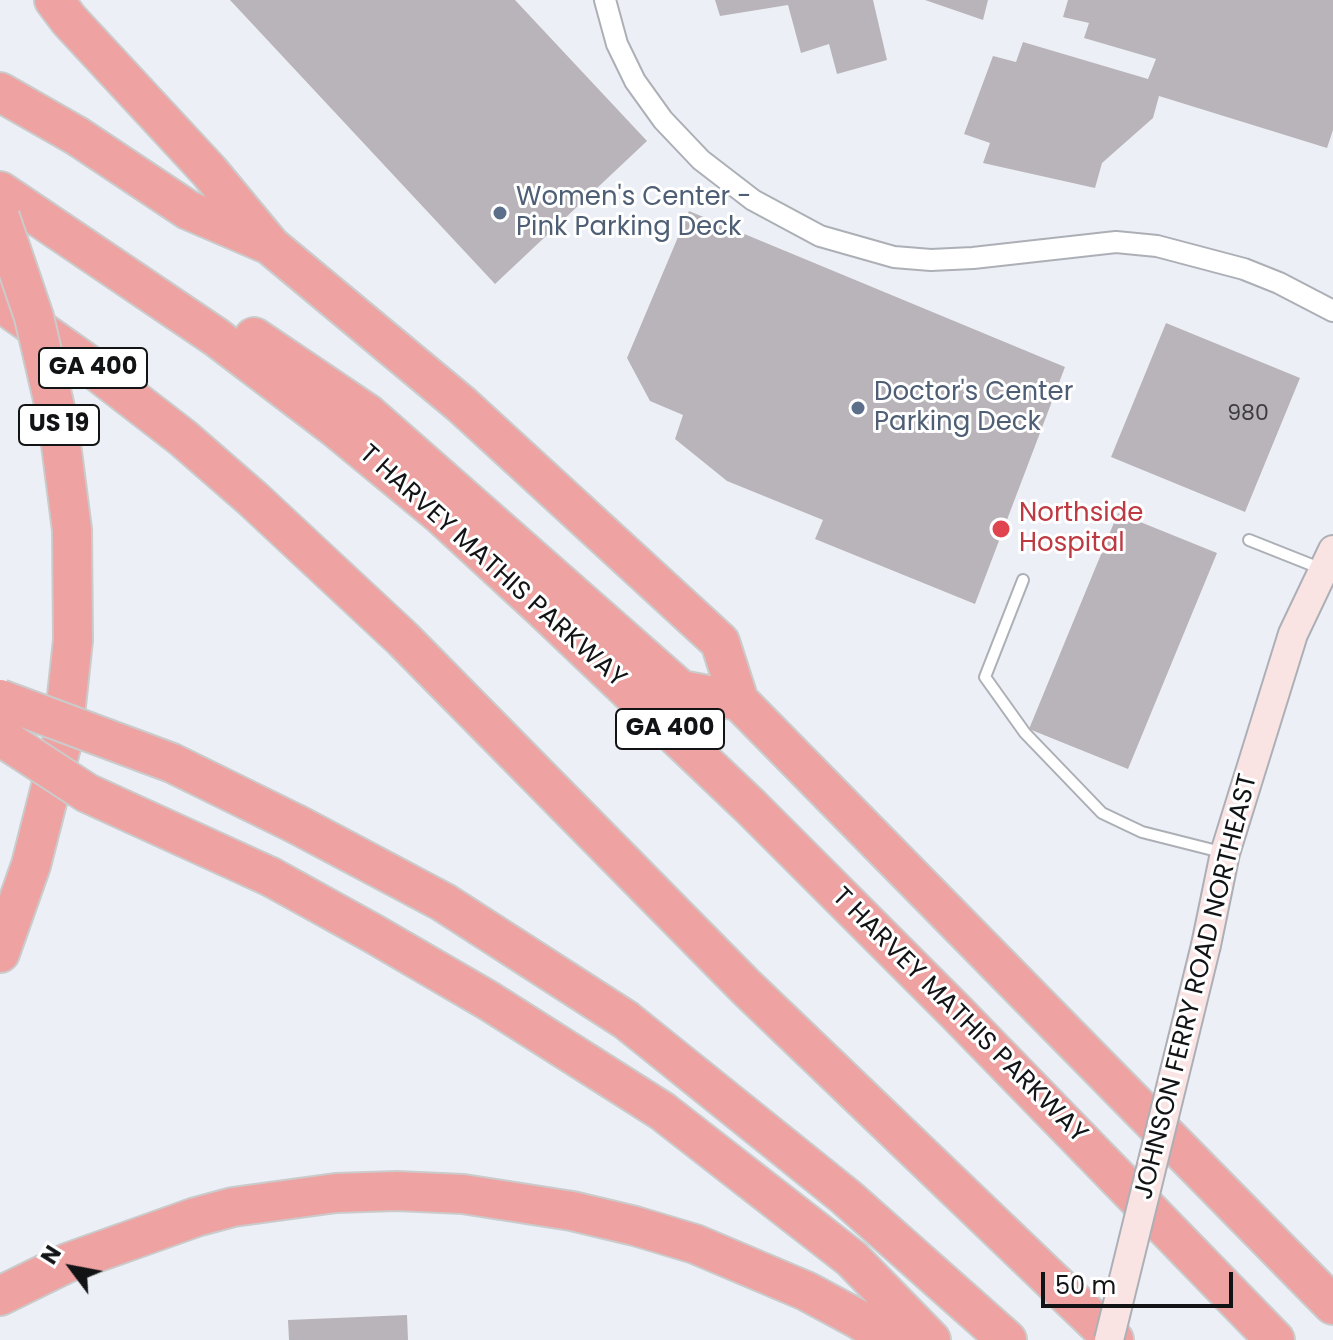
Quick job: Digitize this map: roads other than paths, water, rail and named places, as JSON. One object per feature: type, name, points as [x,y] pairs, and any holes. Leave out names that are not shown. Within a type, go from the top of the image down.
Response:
[{"type":"highway","points":[[54,0],[209,171],[271,246],[462,405],[720,642],[739,701],[1333,1305]]},
{"type":"highway","points":[[0,92],[77,136],[188,210],[271,246]]},
{"type":"highway","points":[[0,191],[196,301],[334,390],[368,414],[681,690],[739,701]]},
{"type":"highway","name":"T HARVEY MATHIS PARKWAY","points":[[0,191],[216,337],[337,429],[440,514],[751,807],[956,1012],[1275,1340]]},
{"type":"highway","name":"US 19","points":[[0,217],[34,317],[58,421],[72,530],[73,640],[62,743],[31,865],[0,953]]},
{"type":"highway","name":"GA 400","points":[[0,302],[183,438],[265,510],[403,639],[746,987],[1112,1340]]},
{"type":"highway","points":[[0,699],[172,763],[443,902],[626,1020],[846,1197],[1007,1340]]},
{"type":"highway","points":[[0,737],[87,793],[271,877],[374,934],[489,1001],[662,1111],[852,1259],[931,1340]]},
{"type":"highway","points":[[0,768],[87,793]]},
{"type":"highway","points":[[0,1296],[67,1263],[233,1207],[336,1193],[397,1191],[463,1194],[572,1211],[695,1244],[806,1291],[891,1340]]},
{"type":"main road","name":"JOHNSON FERRY ROAD NORTHEAST","points":[[1112,1340],[1225,853],[1293,634],[1328,560]]},
{"type":"street","points":[[605,0],[617,44],[635,81],[671,128],[701,160],[753,200],[820,236],[894,257],[931,260],[1116,242],[1157,246],[1244,269],[1333,311]]},
{"type":"lane","points":[[1249,540],[1328,560]]},
{"type":"lane","points":[[1023,580],[985,677],[1025,733],[1102,813],[1142,832],[1225,853]]},
{"type":"place","name":"Women's Center - Pink Parking Deck","points":[[500,213]]},
{"type":"place","name":"Doctor's Center Parking Deck","points":[[858,408]]},
{"type":"place","name":"Northside Hospital","points":[[1001,529]]}]
